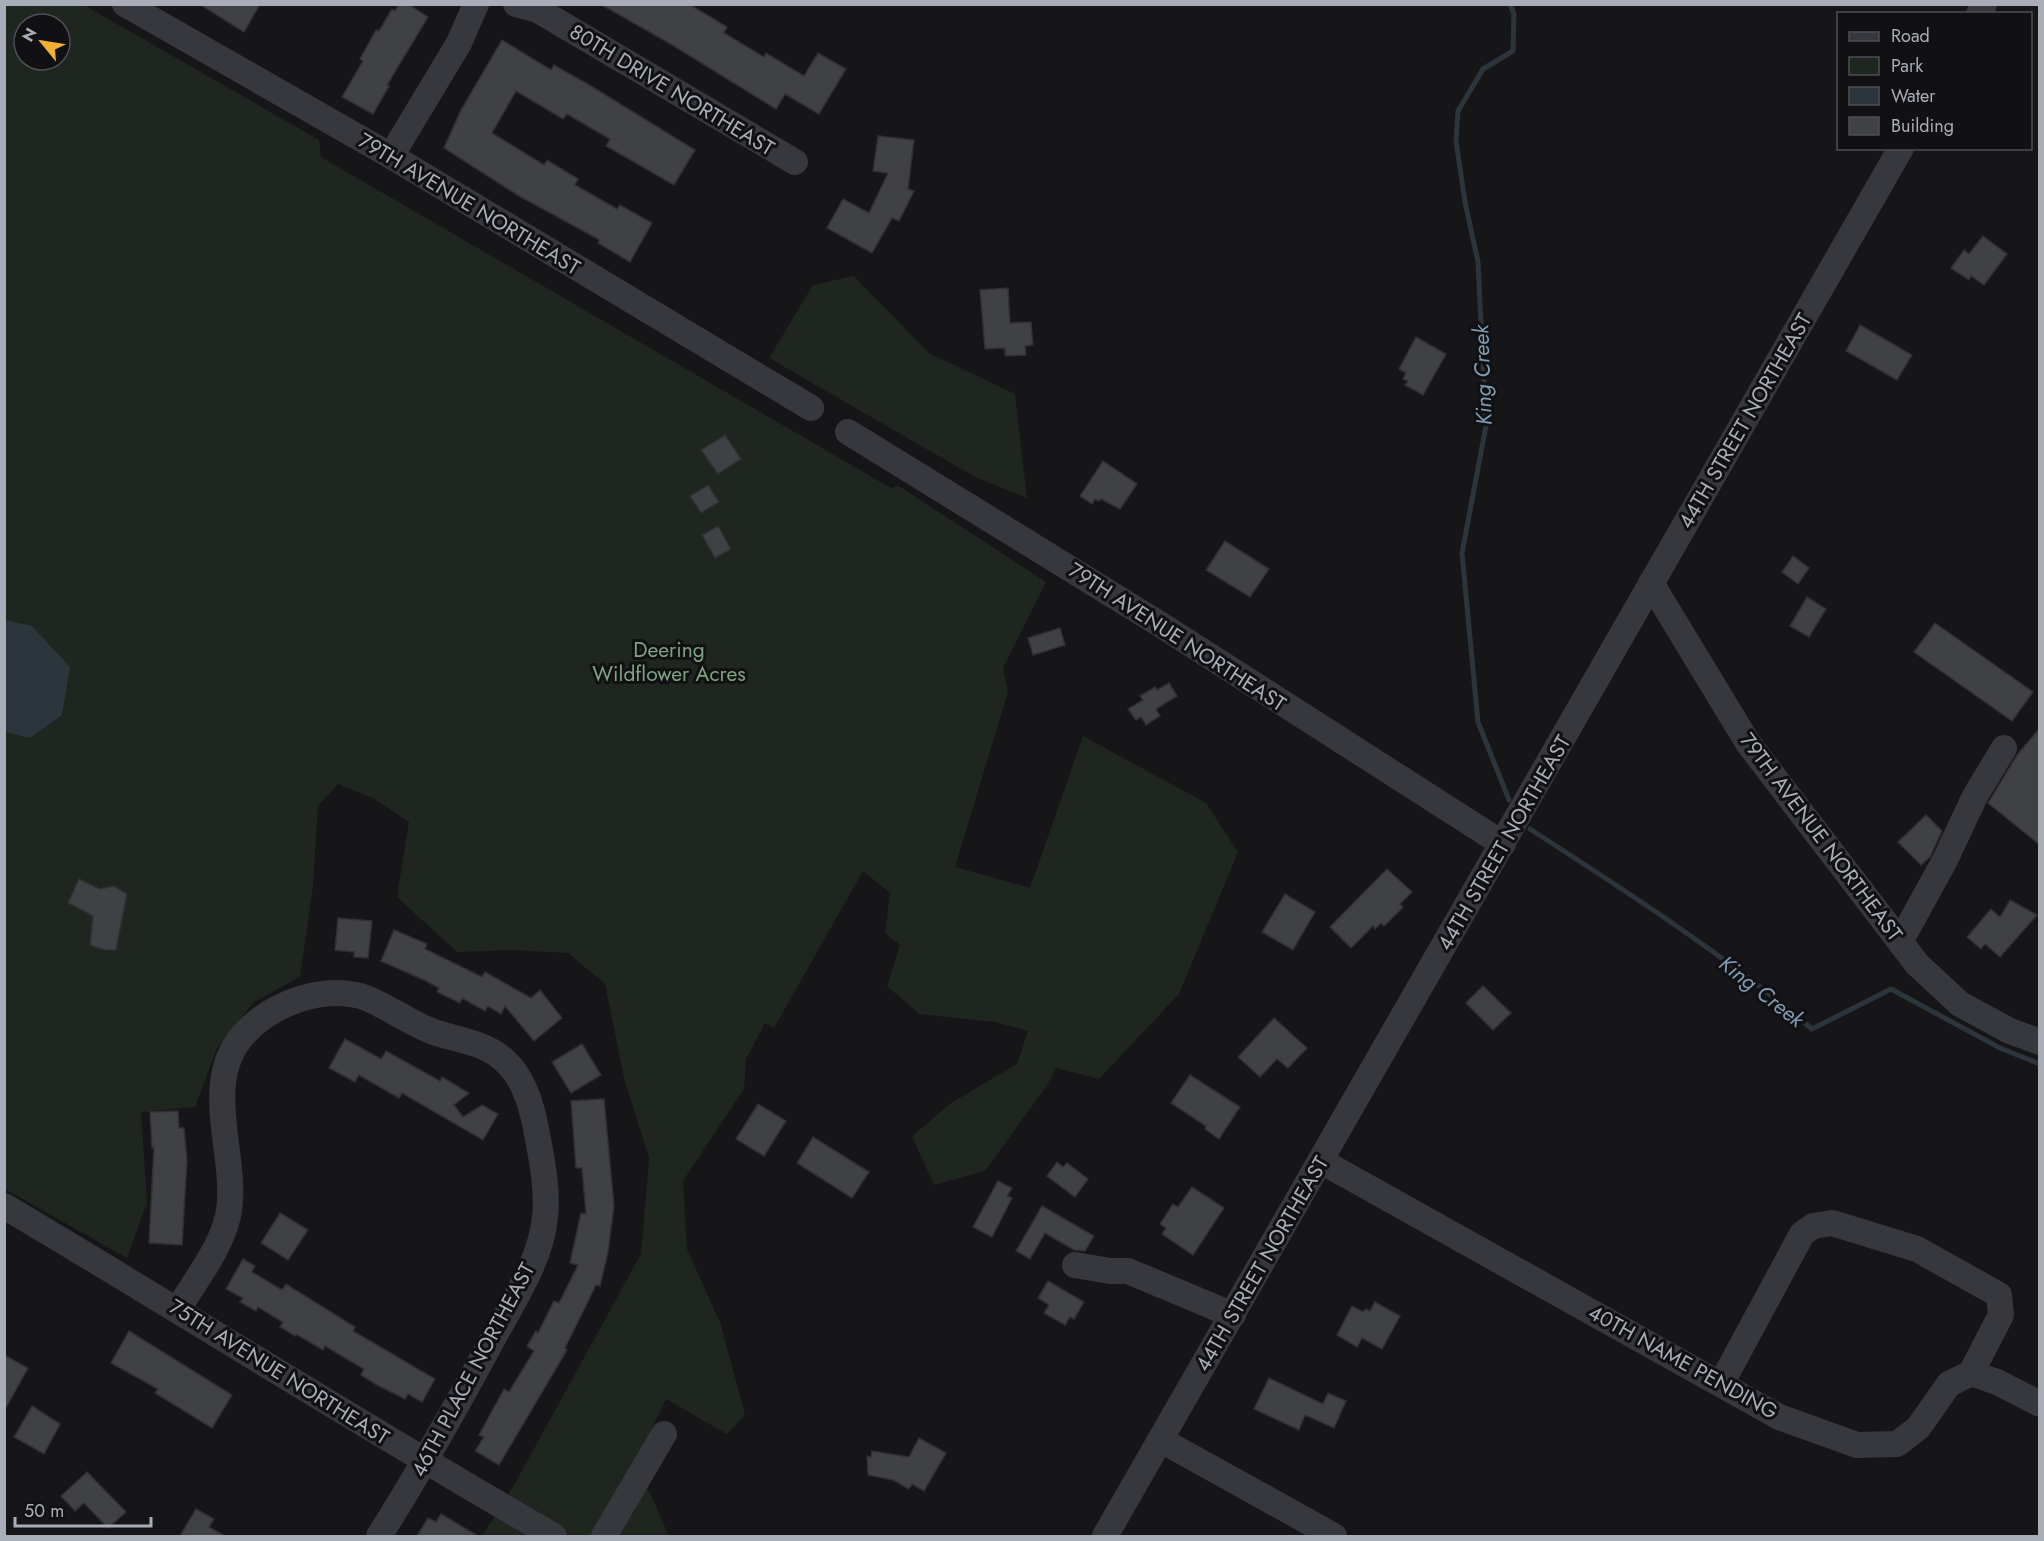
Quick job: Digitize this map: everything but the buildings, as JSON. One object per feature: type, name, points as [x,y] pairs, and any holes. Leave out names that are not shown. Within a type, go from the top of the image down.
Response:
[{"type":"street","name":"79TH AVENUE NORTHEAST","points":[[125,4],[391,156],[811,408]]},
{"type":"street","points":[[391,156],[459,43],[476,4]]},
{"type":"street","name":"80TH DRIVE NORTHEAST","points":[[516,4],[538,10],[795,162]]},
{"type":"street","name":"44TH STREET NORTHEAST","points":[[1105,1536],[1900,150]]},
{"type":"street","name":"79TH AVENUE NORTHEAST","points":[[848,432],[1158,623],[1503,844]]},
{"type":"street","name":"79TH AVENUE NORTHEAST","points":[[1651,583],[1748,743],[1917,964],[1960,1004],[2010,1031],[2040,1042]]},
{"type":"street","points":[[1900,942],[1950,849],[1975,796],[2004,748]]},
{"type":"street","name":"46TH PLACE NORTHEAST","points":[[178,1309],[213,1250],[227,1220],[232,1190],[223,1122],[223,1081],[231,1055],[243,1035],[257,1022],[280,1006],[302,998],[327,994],[357,995],[435,1032],[489,1049],[509,1064],[525,1091],[534,1117],[545,1177],[545,1218],[535,1255],[519,1291],[425,1463],[379,1536]]},
{"type":"street","name":"40TH NAME PENDING","points":[[1321,1161],[1779,1417],[1857,1445],[1897,1444],[1918,1428],[1948,1384],[1971,1373]]},
{"type":"street","name":"75TH AVENUE NORTHEAST","points":[[4,1206],[178,1309],[425,1463],[554,1536]]},
{"type":"street","points":[[1721,1384],[1802,1234],[1813,1226],[1832,1223],[1917,1249],[1999,1295],[2001,1315],[1971,1373],[1997,1382],[2040,1404]]},
{"type":"street","points":[[1075,1265],[1110,1271],[1128,1271],[1233,1315]]},
{"type":"street","points":[[604,1536],[664,1434]]},
{"type":"street","points":[[1161,1440],[1334,1536]]},
{"type":"green space","name":"Deering Wildflower Acres","points":[[5,5],[84,5],[319,140],[321,157],[891,488],[899,486],[1046,582],[1003,668],[1008,692],[955,867],[1030,888],[1083,736],[1206,803],[1238,852],[1179,994],[1099,1079],[1056,1068],[1046,1087],[985,1171],[934,1185],[912,1136],[951,1103],[1017,1064],[1028,1031],[995,1022],[919,1014],[887,986],[900,945],[885,933],[890,893],[863,871],[774,1028],[765,1023],[746,1059],[744,1089],[683,1181],[687,1249],[721,1325],[745,1415],[727,1434],[666,1399],[633,1468],[650,1493],[669,1536],[482,1536],[514,1485],[641,1254],[649,1158],[624,1078],[605,984],[568,953],[512,950],[457,952],[397,897],[409,822],[373,798],[338,784],[318,806],[313,886],[300,977],[254,1002],[217,1048],[195,1107],[141,1112],[147,1202],[127,1258],[5,1189]]},
{"type":"green space","points":[[854,276],[929,353],[1015,394],[1027,498],[975,477],[769,358],[813,285]]},
{"type":"water","points":[[5,620],[32,626],[70,667],[62,715],[30,738],[5,732]]},
{"type":"waterway","name":"King Creek","points":[[1509,800],[1478,722],[1462,553],[1486,426],[1478,262],[1465,202],[1456,141],[1458,111],[1483,69],[1513,51],[1514,14],[1510,4]]},
{"type":"waterway","name":"King Creek","points":[[1530,829],[1710,949],[1812,1029],[1891,989],[2000,1048],[2040,1064]]}]
